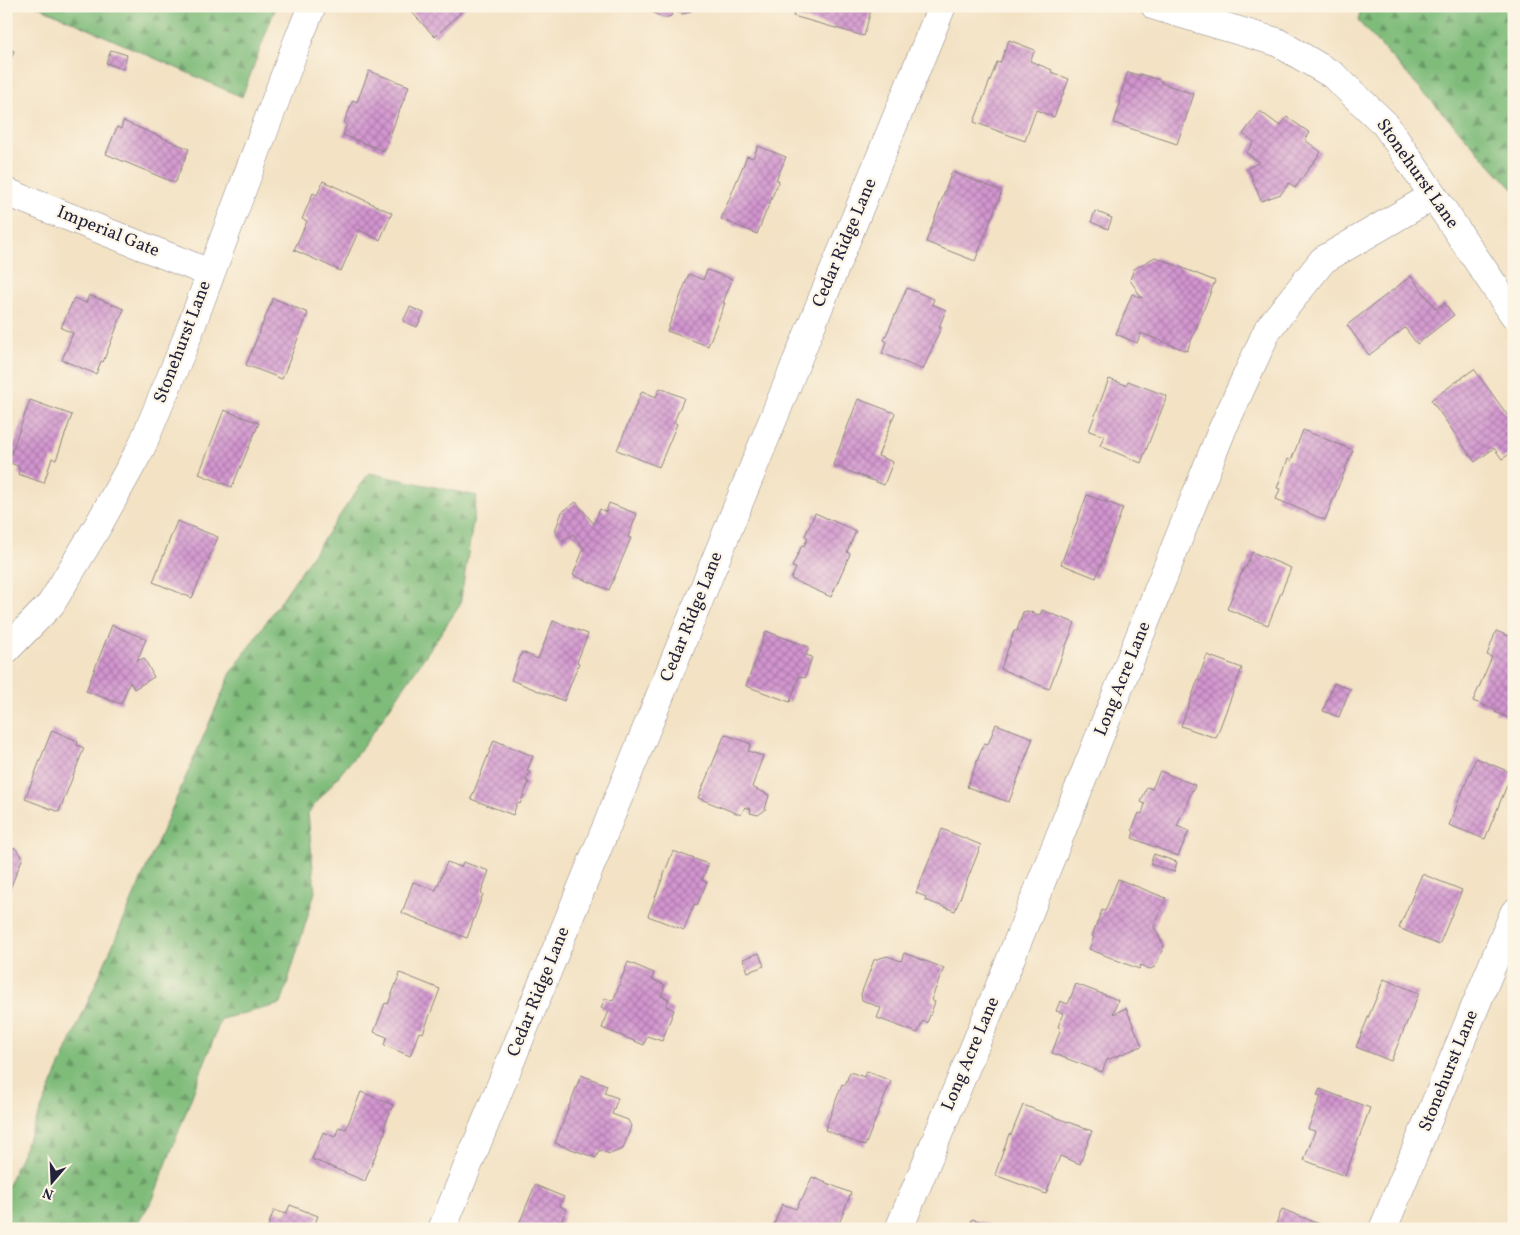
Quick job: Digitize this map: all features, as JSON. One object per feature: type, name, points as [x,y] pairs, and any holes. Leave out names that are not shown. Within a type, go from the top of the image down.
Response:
[{"type":"street","name":"Stonehurst Lane","points":[[6,650],[52,604],[141,448],[183,348],[312,6]]},
{"type":"street","name":"Cedar Ridge Lane","points":[[442,1229],[942,6]]},
{"type":"street","name":"Stonehurst Lane","points":[[1155,6],[1277,42],[1333,75],[1385,124],[1514,316]]},
{"type":"street","name":"Imperial Gate","points":[[6,192],[210,273]]},
{"type":"street","name":"Long Acre Lane","points":[[899,1229],[1007,968],[1222,430],[1268,329],[1323,260],[1433,196]]},
{"type":"street","name":"Stonehurst Lane","points":[[1383,1229],[1514,913]]},
{"type":"green space","points":[[37,6],[276,6],[242,97]]},
{"type":"green space","points":[[1362,6],[1514,6],[1514,190],[1358,21]]},
{"type":"green space","points":[[369,473],[477,496],[460,605],[365,744],[308,813],[315,892],[281,1004],[221,1019],[153,1199],[134,1229],[6,1229],[6,1190],[231,673]]},
{"type":"building","points":[[406,6],[467,6],[435,37]]},
{"type":"building","points":[[649,6],[692,6],[690,12],[682,14],[673,10],[671,16],[664,18],[654,13],[648,8]]},
{"type":"building","points":[[872,6],[864,36],[793,16],[795,9],[787,7]]},
{"type":"building","points":[[1009,40],[1035,50],[1030,61],[1069,79],[1054,117],[1036,110],[1025,141],[974,122],[997,62],[1000,63]]},
{"type":"building","points":[[6,47],[14,51],[6,71]]},
{"type":"building","points":[[111,50],[127,55],[123,69],[106,63]]},
{"type":"building","points":[[369,71],[409,86],[384,151],[343,135],[347,124],[344,123],[353,100],[357,102]]},
{"type":"building","points":[[1128,72],[1162,81],[1161,83],[1194,94],[1177,144],[1114,123]]},
{"type":"building","points":[[1260,111],[1280,126],[1287,117],[1310,133],[1305,140],[1321,152],[1295,188],[1289,183],[1281,194],[1261,201],[1248,168],[1260,162],[1246,153],[1254,142],[1243,134]]},
{"type":"building","points":[[123,121],[189,149],[175,183],[106,154],[117,127],[121,129]]},
{"type":"building","points":[[758,146],[786,157],[776,180],[779,180],[757,234],[721,219],[747,156],[753,158]]},
{"type":"building","points":[[952,172],[1002,191],[975,261],[926,242]]},
{"type":"building","points":[[323,181],[392,213],[380,240],[359,230],[341,271],[294,250],[307,221],[302,219],[313,193],[317,195]]},
{"type":"building","points":[[1095,211],[1112,218],[1108,229],[1091,222]]},
{"type":"building","points":[[1155,257],[1215,281],[1187,351],[1141,333],[1137,343],[1116,334],[1132,294],[1142,298],[1130,280],[1134,269]]},
{"type":"building","points":[[707,270],[732,279],[723,303],[725,303],[708,346],[667,331],[689,274],[703,280]]},
{"type":"building","points":[[1411,276],[1436,309],[1444,303],[1454,315],[1417,344],[1405,328],[1369,355],[1347,325]]},
{"type":"building","points":[[907,288],[934,299],[932,304],[946,310],[923,370],[882,353],[887,342],[884,340]]},
{"type":"building","points":[[89,295],[124,309],[103,362],[101,361],[96,374],[62,360],[73,333],[61,328],[74,298],[86,303]]},
{"type":"building","points":[[273,298],[308,313],[282,379],[246,365]]},
{"type":"building","points":[[410,307],[424,313],[417,327],[403,321]]},
{"type":"building","points":[[1474,369],[1514,424],[1514,451],[1502,459],[1494,448],[1475,462],[1431,400]]},
{"type":"building","points":[[1109,379],[1126,385],[1128,381],[1167,396],[1141,463],[1100,446],[1104,436],[1089,431]]},
{"type":"building","points":[[660,388],[684,398],[674,422],[677,424],[659,467],[617,450],[642,391],[656,397]]},
{"type":"building","points":[[858,399],[895,413],[878,456],[893,462],[884,485],[833,465]]},
{"type":"building","points":[[30,400],[72,415],[56,460],[52,458],[44,483],[18,474],[20,467],[8,462]]},
{"type":"building","points":[[224,410],[259,423],[232,487],[199,474]]},
{"type":"building","points":[[1303,430],[1353,450],[1325,520],[1276,499],[1280,489],[1277,488],[1288,459],[1291,461]]},
{"type":"building","points":[[1087,495],[1123,508],[1096,578],[1061,564]]},
{"type":"building","points":[[576,502],[594,524],[600,509],[606,512],[609,503],[637,514],[628,537],[631,538],[609,590],[573,575],[584,548],[573,534],[563,542],[555,531],[562,512]]},
{"type":"building","points":[[815,513],[856,531],[847,552],[850,554],[831,597],[791,579],[796,568],[792,567],[802,545],[804,546],[808,538],[805,536]]},
{"type":"building","points":[[177,521],[218,537],[192,598],[153,582]]},
{"type":"building","points":[[1252,552],[1291,568],[1268,625],[1227,609]]},
{"type":"building","points":[[1042,610],[1075,623],[1049,689],[1001,669],[1014,631],[1017,631],[1023,612],[1027,611],[1040,615]]},
{"type":"building","points":[[553,621],[588,634],[564,701],[511,680],[522,652],[538,659]]},
{"type":"building","points":[[112,625],[146,639],[137,661],[144,658],[154,677],[134,689],[130,682],[121,704],[86,691]]},
{"type":"building","points":[[766,631],[809,647],[806,655],[812,657],[805,678],[799,676],[790,702],[746,686]]},
{"type":"building","points":[[1496,631],[1514,638],[1514,720],[1495,712],[1496,710],[1473,701],[1492,657],[1487,655]]},
{"type":"building","points":[[1207,655],[1242,668],[1216,738],[1181,726]]},
{"type":"building","points":[[1334,683],[1350,689],[1339,717],[1323,711]]},
{"type":"building","points":[[996,724],[1033,738],[1009,802],[967,787],[984,743],[988,744]]},
{"type":"building","points":[[52,730],[78,741],[77,745],[84,748],[59,812],[25,799]]},
{"type":"building","points":[[725,734],[751,744],[748,751],[763,756],[752,787],[769,795],[765,810],[758,815],[750,813],[751,809],[745,807],[741,815],[698,798]]},
{"type":"building","points":[[494,740],[533,756],[527,771],[530,772],[526,781],[529,782],[520,804],[517,803],[513,815],[471,799]]},
{"type":"building","points":[[1476,758],[1512,773],[1485,839],[1449,825]]},
{"type":"building","points":[[1160,771],[1195,785],[1177,826],[1189,831],[1178,856],[1132,838],[1134,832],[1132,830],[1139,813],[1142,814],[1145,804],[1141,802],[1147,787],[1152,789]]},
{"type":"building","points":[[942,829],[981,845],[955,911],[925,900],[926,897],[916,893]]},
{"type":"building","points":[[6,846],[13,849],[14,847],[23,857],[6,898]]},
{"type":"building","points":[[673,851],[708,864],[702,880],[707,882],[697,905],[694,904],[684,930],[648,916]]},
{"type":"building","points":[[1154,854],[1177,862],[1174,872],[1150,864]]},
{"type":"building","points":[[447,862],[461,867],[463,862],[489,871],[467,938],[402,913],[413,882],[436,890]]},
{"type":"building","points":[[1422,874],[1462,890],[1439,945],[1399,928]]},
{"type":"building","points":[[1118,879],[1166,898],[1154,927],[1164,946],[1155,967],[1150,969],[1140,965],[1139,969],[1089,949],[1102,910],[1105,911]]},
{"type":"building","points":[[759,953],[764,966],[748,972],[743,959]]},
{"type":"building","points":[[904,953],[944,968],[931,1000],[935,1002],[927,1023],[923,1021],[918,1033],[877,1018],[881,1008],[862,1000],[861,994],[874,960],[887,956],[901,961]]},
{"type":"building","points":[[628,962],[654,973],[652,979],[665,985],[661,996],[669,999],[666,1006],[674,1010],[662,1041],[647,1036],[644,1045],[602,1028],[609,1011],[601,1008],[605,998],[613,1001]]},
{"type":"building","points":[[400,973],[440,989],[423,1033],[419,1032],[410,1056],[384,1045],[387,1037],[374,1032],[385,1003],[388,1004]]},
{"type":"building","points":[[1384,979],[1419,993],[1391,1061],[1356,1047]]},
{"type":"building","points":[[1076,984],[1118,1000],[1113,1014],[1126,1008],[1142,1046],[1107,1060],[1102,1072],[1052,1053],[1061,1028],[1058,1027],[1063,1013],[1056,1011],[1060,1001],[1068,1004]]},
{"type":"building","points":[[866,1071],[891,1081],[865,1146],[825,1130],[842,1084],[845,1085],[850,1072],[864,1077]]},
{"type":"building","points":[[581,1075],[607,1085],[604,1093],[618,1098],[612,1114],[628,1120],[631,1126],[623,1149],[610,1154],[599,1150],[596,1158],[555,1143]]},
{"type":"building","points":[[1320,1089],[1370,1108],[1345,1176],[1304,1160],[1315,1131],[1308,1129],[1321,1096],[1317,1095]]},
{"type":"building","points":[[361,1092],[393,1105],[384,1128],[386,1129],[365,1181],[312,1159],[323,1132],[335,1137],[339,1127],[346,1129]]},
{"type":"building","points":[[1023,1105],[1092,1131],[1080,1164],[1060,1156],[1046,1194],[995,1175],[1009,1134],[1011,1135]]},
{"type":"building","points":[[812,1177],[851,1193],[837,1229],[777,1229],[773,1227],[782,1204],[796,1209]]},
{"type":"building","points":[[535,1185],[564,1197],[560,1206],[566,1209],[561,1229],[517,1229]]},
{"type":"building","points":[[290,1205],[318,1216],[313,1229],[267,1229],[274,1210],[286,1214]]},
{"type":"building","points":[[1282,1209],[1322,1225],[1321,1229],[1274,1229]]},
{"type":"building","points":[[972,1219],[1000,1228],[1000,1229],[969,1229]]},
{"type":"building","points":[[1507,1224],[1514,1227],[1514,1229],[1505,1229]]}]
